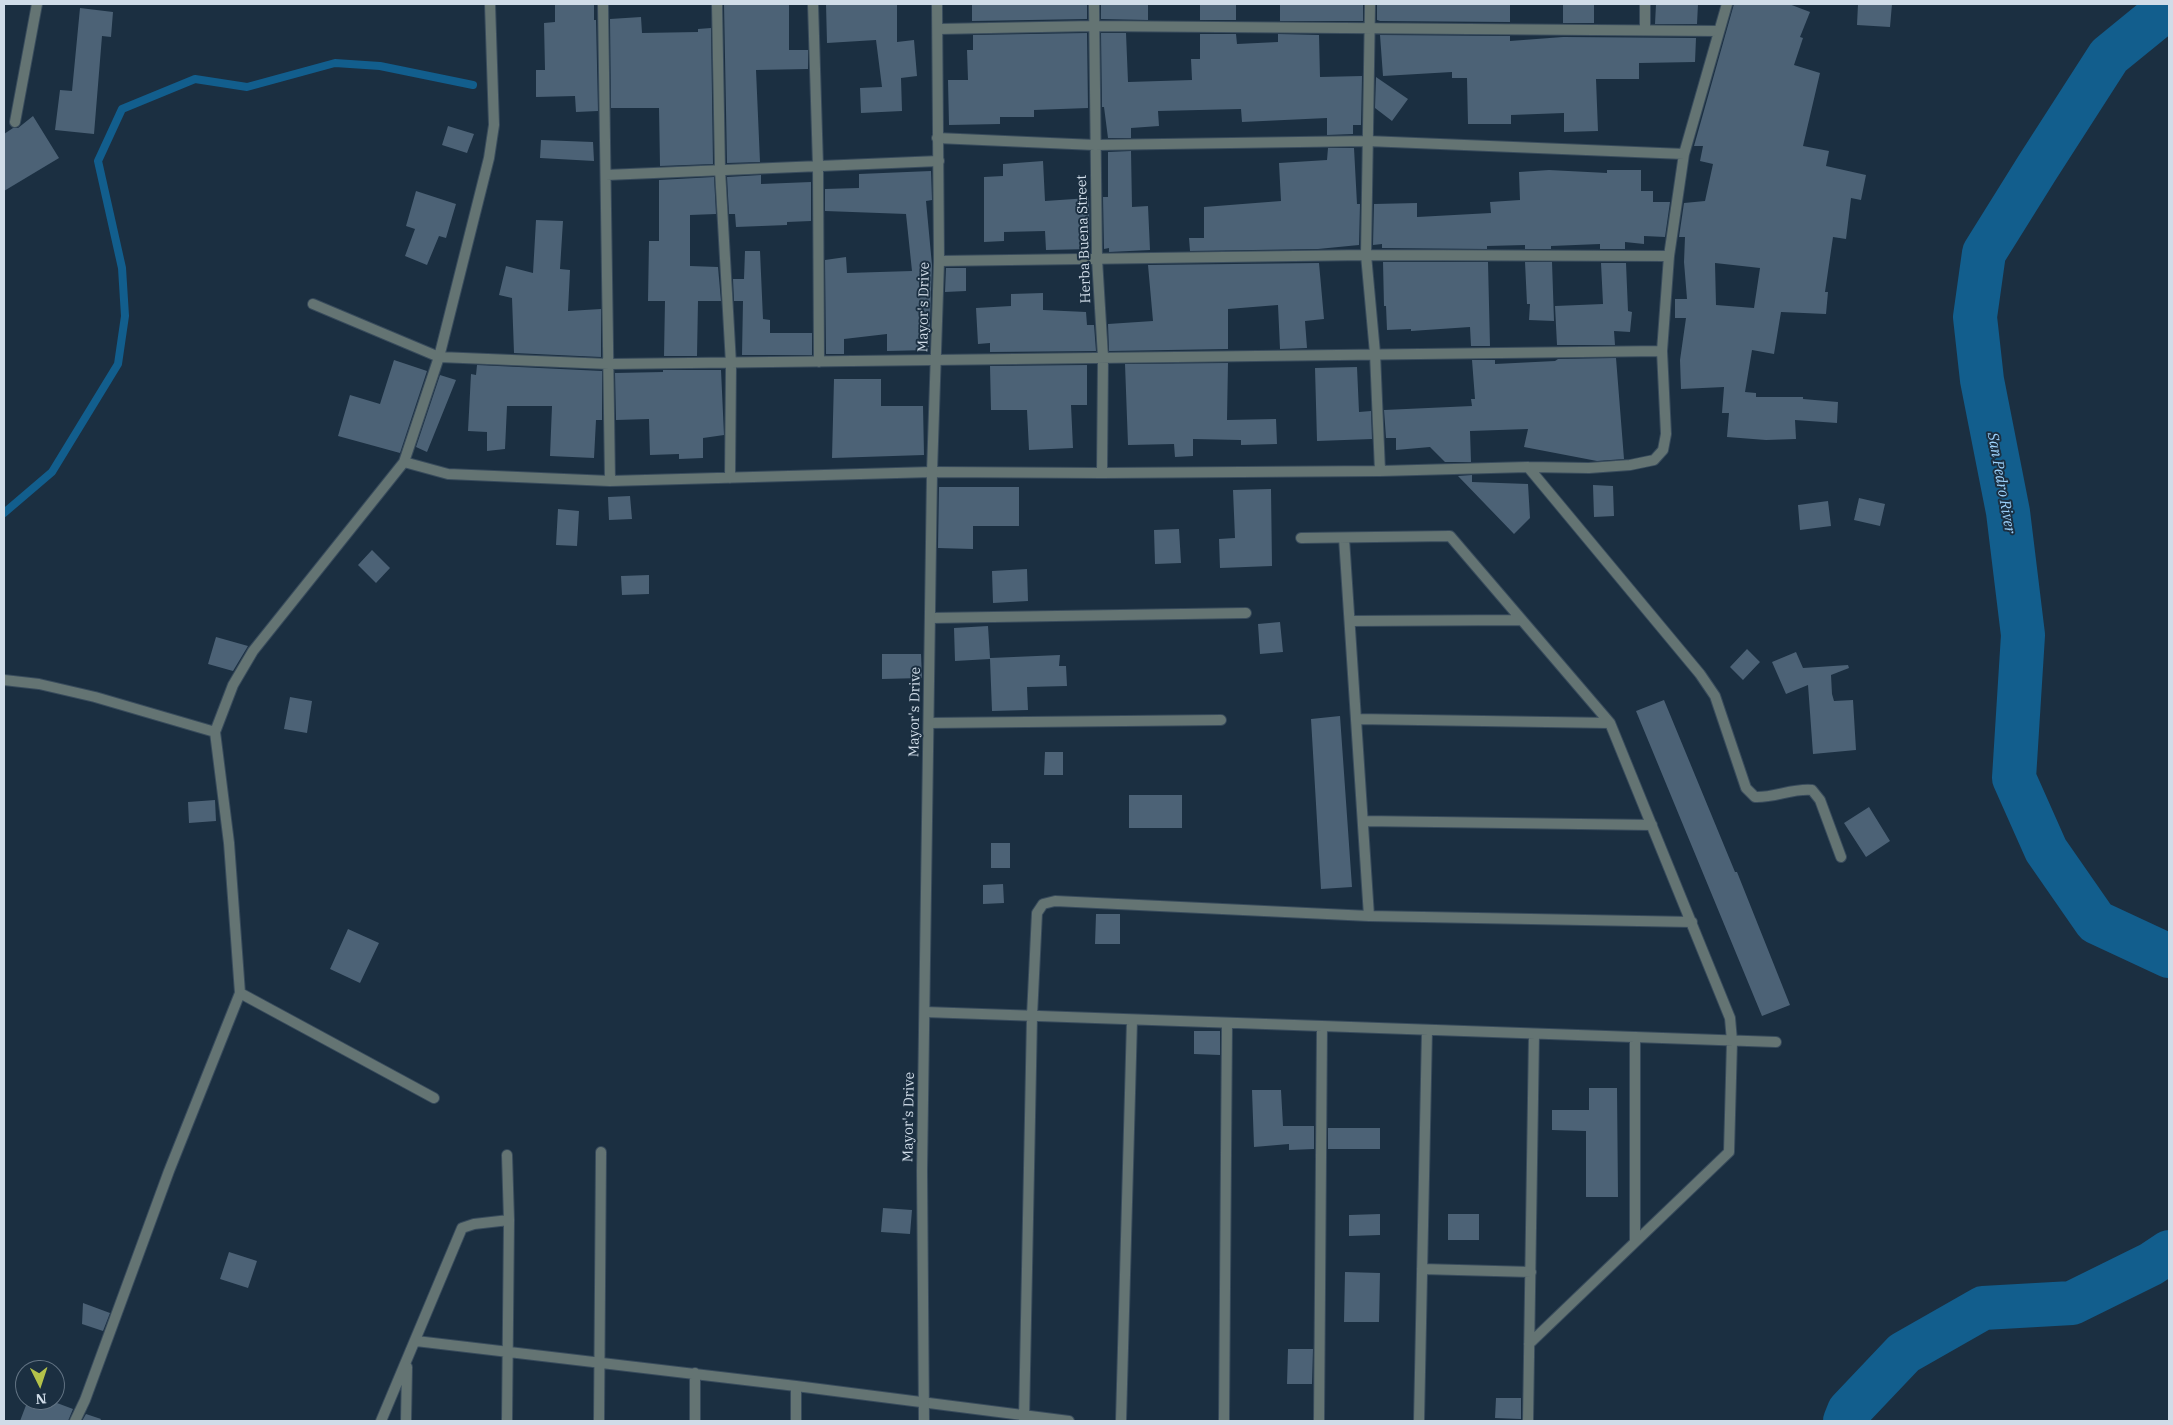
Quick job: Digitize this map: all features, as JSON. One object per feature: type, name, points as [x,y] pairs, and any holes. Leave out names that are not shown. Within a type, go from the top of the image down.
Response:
[{"type":"street","points":[[15,122],[37,4]]},
{"type":"street","points":[[75,1421],[85,1400],[169,1172],[240,993],[229,842],[215,732],[233,685],[253,651],[404,462],[439,357],[489,158],[494,125],[490,4]]},
{"type":"street","points":[[603,4],[610,481]]},
{"type":"street","points":[[717,4],[720,170],[731,364],[730,478]]},
{"type":"street","points":[[813,4],[818,166],[819,362]]},
{"type":"street","name":"Mayor's Drive","points":[[924,1421],[922,1170],[932,472],[938,261],[937,4]]},
{"type":"street","name":"Herba Buena Street","points":[[1094,4],[1095,145],[1103,357],[1102,473]]},
{"type":"street","points":[[1370,4],[1366,255],[1375,353],[1380,471]]},
{"type":"street","points":[[1646,4],[1646,30]]},
{"type":"street","points":[[404,462],[448,474],[610,481],[932,472],[1102,473],[1380,471],[1528,467],[1589,468],[1630,465],[1654,460],[1663,450],[1666,434],[1662,351],[1669,256],[1684,154],[1728,4]]},
{"type":"street","points":[[938,29],[1093,26],[1719,31]]},
{"type":"street","points":[[937,138],[1095,145],[1367,142],[1684,154]]},
{"type":"street","points":[[606,174],[939,160]]},
{"type":"street","points":[[938,261],[1366,255],[1669,256]]},
{"type":"street","points":[[313,304],[439,357],[609,364],[731,364],[1375,353],[1662,351]]},
{"type":"street","points":[[1528,467],[1700,674],[1715,696],[1746,788],[1755,797],[1768,798],[1805,789],[1812,790],[1820,800],[1842,857]]},
{"type":"street","points":[[1300,538],[1450,536],[1610,723],[1730,1018],[1732,1041],[1729,1152],[1529,1344]]},
{"type":"street","points":[[1344,538],[1370,916]]},
{"type":"street","points":[[930,618],[1246,613]]},
{"type":"street","points":[[1350,621],[1522,620]]},
{"type":"street","points":[[4,680],[40,684],[95,697],[215,732]]},
{"type":"street","points":[[1356,718],[1610,723]]},
{"type":"street","points":[[929,722],[1221,720]]},
{"type":"street","points":[[1363,821],[1652,825]]},
{"type":"street","points":[[1024,1418],[1032,1016],[1037,913],[1043,904],[1054,901],[1370,916],[1692,922]]},
{"type":"street","points":[[240,993],[434,1098]]},
{"type":"street","points":[[925,1012],[1776,1042]]},
{"type":"street","points":[[1121,1421],[1132,1020]]},
{"type":"street","points":[[1224,1421],[1227,1023]]},
{"type":"street","points":[[1319,1421],[1322,1026]]},
{"type":"street","points":[[1419,1421],[1427,1030]]},
{"type":"street","points":[[1528,1421],[1534,1034]]},
{"type":"street","points":[[1635,1037],[1635,1242]]},
{"type":"street","points":[[599,1421],[601,1152]]},
{"type":"street","points":[[507,1155],[509,1220],[507,1421]]},
{"type":"street","points":[[381,1421],[462,1228],[474,1224],[509,1220]]},
{"type":"street","points":[[1422,1269],[1531,1272]]},
{"type":"street","points":[[416,1341],[694,1373],[1024,1418],[1069,1421]]},
{"type":"street","points":[[406,1421],[407,1362]]},
{"type":"street","points":[[694,1373],[694,1421]]},
{"type":"street","points":[[796,1386],[796,1421]]},
{"type":"building","points":[[555,4],[594,4],[598,111],[576,112],[575,96],[536,97],[536,70],[545,70],[544,23],[555,22]]},
{"type":"building","points":[[724,4],[789,4],[789,50],[808,50],[808,69],[756,70],[760,162],[727,163]]},
{"type":"building","points":[[826,4],[897,4],[897,42],[914,40],[917,76],[901,78],[902,111],[861,113],[860,88],[882,87],[876,40],[827,43]]},
{"type":"building","points":[[972,4],[1087,4],[1087,19],[972,21]]},
{"type":"building","points":[[1101,4],[1148,4],[1148,20],[1101,19]]},
{"type":"building","points":[[1280,4],[1363,4],[1363,21],[1280,21]]},
{"type":"building","points":[[1377,4],[1510,4],[1510,22],[1380,21],[1377,20]]},
{"type":"building","points":[[1563,4],[1594,4],[1594,23],[1563,23]]},
{"type":"building","points":[[1656,4],[1698,4],[1697,24],[1655,24]]},
{"type":"building","points":[[1734,4],[1789,4],[1810,12],[1800,37],[1803,38],[1794,65],[1820,73],[1803,146],[1829,151],[1826,166],[1866,175],[1861,200],[1851,198],[1846,239],[1833,237],[1825,292],[1828,292],[1826,314],[1781,312],[1774,354],[1752,350],[1745,392],[1756,393],[1756,397],[1803,397],[1803,399],[1838,402],[1837,423],[1795,420],[1796,439],[1766,440],[1727,437],[1729,413],[1722,413],[1724,387],[1681,389],[1680,360],[1686,318],[1675,318],[1675,299],[1687,299],[1684,262],[1685,237],[1679,237],[1684,203],[1705,201],[1713,164],[1700,161],[1703,146],[1694,146]],"holes":[[[1715,263],[1760,268],[1754,308],[1716,305]]]},
{"type":"building","points":[[1858,4],[1892,4],[1890,27],[1857,25]]},
{"type":"building","points":[[1200,5],[1236,5],[1236,20],[1200,20]]},
{"type":"building","points":[[80,8],[113,12],[111,37],[102,36],[94,134],[55,130],[60,90],[72,91]]},
{"type":"building","points":[[641,17],[642,33],[698,32],[698,29],[711,28],[713,164],[660,166],[659,108],[611,108],[610,19]]},
{"type":"building","points":[[1087,33],[1088,108],[1034,110],[1034,117],[1000,117],[1000,124],[949,125],[948,80],[968,80],[967,50],[973,50],[973,35]]},
{"type":"building","points":[[1101,33],[1126,33],[1128,82],[1192,80],[1191,59],[1200,59],[1200,34],[1236,34],[1237,44],[1278,42],[1278,34],[1319,35],[1320,77],[1362,76],[1361,125],[1353,125],[1353,134],[1327,135],[1327,118],[1242,122],[1241,109],[1158,111],[1159,126],[1131,128],[1131,138],[1108,138],[1104,107],[1102,107]]},
{"type":"building","points":[[1380,35],[1510,36],[1510,41],[1563,37],[1696,38],[1695,62],[1639,63],[1639,79],[1596,79],[1598,131],[1564,132],[1564,113],[1511,115],[1511,124],[1468,124],[1467,78],[1452,78],[1452,72],[1383,76]]},
{"type":"building","points":[[1376,77],[1408,99],[1392,121],[1375,108]]},
{"type":"building","points":[[33,116],[59,158],[4,191],[4,134],[13,128],[18,128]]},
{"type":"building","points":[[448,126],[474,134],[467,153],[442,145]]},
{"type":"building","points":[[541,140],[593,142],[594,161],[540,158]]},
{"type":"building","points":[[1328,148],[1354,148],[1357,204],[1360,204],[1359,245],[1318,249],[1190,251],[1189,238],[1204,238],[1204,207],[1281,201],[1279,163],[1327,160]]},
{"type":"building","points":[[1131,151],[1132,207],[1148,206],[1150,250],[1109,252],[1109,248],[1104,249],[1103,197],[1108,197],[1108,152]]},
{"type":"building","points":[[1043,161],[1045,201],[1089,198],[1090,249],[1046,250],[1045,231],[1004,232],[1004,241],[984,242],[984,177],[1003,176],[1003,164]]},
{"type":"building","points":[[1549,170],[1607,173],[1607,170],[1641,170],[1641,191],[1653,191],[1653,202],[1670,202],[1665,237],[1644,236],[1644,244],[1625,242],[1625,249],[1600,249],[1600,244],[1551,246],[1551,249],[1525,249],[1525,245],[1487,246],[1487,249],[1382,248],[1382,244],[1373,245],[1374,204],[1417,203],[1417,217],[1491,213],[1490,202],[1520,200],[1519,172]]},
{"type":"building","points":[[931,171],[932,200],[926,201],[932,265],[929,350],[887,351],[887,334],[844,339],[844,354],[826,354],[825,260],[846,257],[847,273],[912,271],[906,214],[825,211],[825,189],[859,188],[859,174]]},
{"type":"building","points":[[761,175],[761,184],[811,182],[811,221],[787,222],[787,225],[736,227],[735,214],[729,214],[727,177]]},
{"type":"building","points":[[714,177],[716,214],[690,215],[690,266],[718,267],[721,301],[698,301],[697,356],[664,356],[665,301],[648,301],[649,241],[659,241],[659,180]]},
{"type":"building","points":[[416,191],[456,204],[446,238],[439,236],[427,265],[405,256],[415,229],[406,226]]},
{"type":"building","points":[[536,220],[563,221],[560,269],[570,270],[568,311],[601,309],[601,357],[514,353],[512,298],[499,295],[506,266],[533,273]]},
{"type":"building","points":[[745,251],[760,251],[763,319],[770,320],[770,333],[812,333],[812,355],[742,355],[743,301],[734,301],[733,279],[744,279]]},
{"type":"building","points":[[1383,262],[1488,262],[1490,346],[1471,346],[1470,327],[1411,331],[1411,329],[1387,330],[1386,306],[1384,306]]},
{"type":"building","points":[[1525,262],[1552,262],[1554,321],[1529,320],[1530,304],[1527,304]]},
{"type":"building","points":[[1319,263],[1324,319],[1305,321],[1307,348],[1280,349],[1278,305],[1228,309],[1228,349],[1109,351],[1108,324],[1153,321],[1148,265]]},
{"type":"building","points":[[1601,263],[1626,263],[1628,311],[1632,312],[1630,332],[1614,331],[1615,345],[1557,345],[1555,306],[1603,304]]},
{"type":"building","points":[[946,268],[966,268],[966,291],[945,292]]},
{"type":"building","points":[[1043,293],[1043,310],[1086,312],[1087,325],[1094,325],[1096,351],[990,352],[990,343],[978,344],[976,308],[1011,306],[1011,294]]},
{"type":"building","points":[[1616,358],[1624,459],[1597,461],[1524,447],[1528,429],[1470,431],[1471,462],[1445,462],[1430,447],[1396,450],[1396,438],[1386,438],[1384,410],[1472,406],[1471,399],[1475,399],[1472,360],[1495,360],[1495,364],[1555,361],[1558,359]]},
{"type":"building","points":[[394,360],[427,371],[400,453],[338,436],[350,395],[380,404]]},
{"type":"building","points":[[1228,363],[1227,420],[1276,419],[1277,444],[1241,445],[1241,440],[1193,439],[1193,456],[1175,457],[1174,444],[1128,445],[1125,364]]},
{"type":"building","points":[[477,365],[602,371],[602,420],[596,420],[594,458],[550,456],[552,406],[507,406],[505,449],[487,451],[487,432],[468,431],[471,374],[476,375]]},
{"type":"building","points":[[1087,365],[1087,405],[1071,405],[1073,448],[1029,450],[1027,410],[991,410],[990,366]]},
{"type":"building","points":[[1357,367],[1359,412],[1371,411],[1372,439],[1317,441],[1315,368]]},
{"type":"building","points":[[663,370],[721,370],[724,435],[703,438],[703,458],[679,459],[679,454],[650,455],[649,419],[616,420],[615,373],[663,372]]},
{"type":"building","points":[[440,375],[456,380],[427,452],[416,447]]},
{"type":"building","points":[[834,379],[881,379],[881,406],[923,406],[924,455],[832,458]]},
{"type":"building","points":[[1472,475],[1472,482],[1528,484],[1530,518],[1514,534],[1458,476]]},
{"type":"building","points":[[1593,485],[1613,486],[1614,516],[1594,517]]},
{"type":"building","points":[[939,487],[1019,487],[1019,526],[973,526],[973,549],[938,548]]},
{"type":"building","points":[[1271,489],[1272,566],[1220,568],[1219,539],[1235,538],[1233,490]]},
{"type":"building","points":[[630,496],[632,519],[609,520],[608,497]]},
{"type":"building","points":[[1859,498],[1885,504],[1880,526],[1854,520]]},
{"type":"building","points":[[1828,501],[1831,526],[1800,530],[1798,505]]},
{"type":"building","points":[[558,509],[579,511],[577,546],[556,545]]},
{"type":"building","points":[[1179,529],[1181,563],[1155,564],[1154,530]]},
{"type":"building","points":[[372,550],[390,568],[376,583],[358,565]]},
{"type":"building","points":[[1027,569],[1028,601],[993,603],[992,571]]},
{"type":"building","points":[[649,575],[649,594],[622,595],[621,576]]},
{"type":"building","points":[[1280,622],[1283,652],[1260,654],[1258,624]]},
{"type":"building","points":[[988,626],[990,658],[1060,655],[1059,666],[1066,666],[1067,686],[1027,687],[1028,710],[992,711],[990,659],[955,661],[954,628]]},
{"type":"building","points":[[216,637],[248,646],[233,671],[208,664]]},
{"type":"building","points":[[1747,649],[1760,662],[1743,680],[1730,667]]},
{"type":"building","points":[[1796,652],[1803,668],[1848,665],[1849,668],[1831,675],[1832,694],[1834,701],[1853,700],[1856,750],[1813,754],[1808,685],[1786,694],[1772,662]]},
{"type":"building","points":[[882,654],[921,654],[922,678],[882,679]]},
{"type":"building","points":[[290,697],[312,701],[307,733],[284,729]]},
{"type":"building","points":[[1664,700],[1735,872],[1737,872],[1790,1005],[1762,1016],[1636,711]]},
{"type":"building","points":[[1340,716],[1352,887],[1321,889],[1311,719]]},
{"type":"building","points":[[1045,752],[1063,752],[1063,775],[1044,775]]},
{"type":"building","points":[[1129,795],[1182,795],[1182,828],[1129,828]]},
{"type":"building","points":[[215,800],[216,821],[189,823],[188,802]]},
{"type":"building","points":[[1869,807],[1890,841],[1866,857],[1844,823]]},
{"type":"building","points":[[991,843],[1010,843],[1010,868],[991,868]]},
{"type":"building","points":[[1003,884],[1004,903],[983,904],[983,885]]},
{"type":"building","points":[[1096,914],[1120,914],[1120,944],[1095,944]]},
{"type":"building","points":[[348,929],[379,943],[360,983],[330,969]]},
{"type":"building","points":[[1194,1031],[1220,1031],[1220,1055],[1194,1054]]},
{"type":"building","points":[[1589,1088],[1617,1088],[1618,1197],[1586,1197],[1586,1131],[1552,1130],[1552,1110],[1589,1110]]},
{"type":"building","points":[[1252,1090],[1281,1090],[1283,1126],[1314,1126],[1314,1149],[1289,1150],[1289,1144],[1254,1147]]},
{"type":"building","points":[[1328,1128],[1380,1128],[1380,1149],[1328,1149]]},
{"type":"building","points":[[883,1208],[912,1210],[910,1234],[881,1232]]},
{"type":"building","points":[[1380,1214],[1380,1235],[1349,1236],[1349,1215]]},
{"type":"building","points":[[1448,1214],[1479,1214],[1479,1240],[1448,1240]]},
{"type":"building","points":[[229,1252],[257,1261],[248,1288],[220,1279]]},
{"type":"building","points":[[1345,1272],[1380,1273],[1379,1322],[1344,1322]]},
{"type":"building","points":[[83,1303],[110,1313],[103,1331],[82,1324]]},
{"type":"building","points":[[1288,1349],[1313,1349],[1312,1384],[1287,1384]]},
{"type":"building","points":[[1496,1398],[1521,1398],[1521,1419],[1495,1418]]},
{"type":"building","points":[[65,1406],[73,1409],[68,1421],[20,1421],[24,1410],[65,1410]]},
{"type":"building","points":[[86,1414],[101,1419],[100,1421],[82,1421]]},
{"type":"waterway","name":"San Pedro River","points":[[2169,7],[2109,56],[2037,168],[1984,253],[1975,317],[1982,380],[2008,512],[2023,635],[2014,778],[2046,850],[2096,922],[2169,956]]},
{"type":"waterway","points":[[4,513],[52,472],[118,364],[125,316],[122,268],[98,161],[122,109],[195,79],[247,87],[335,63],[380,66],[473,85]]},
{"type":"waterway","name":"San Pedro River","points":[[1845,1421],[1849,1411],[1904,1353],[1983,1308],[2072,1303],[2151,1264],[2169,1252]]}]
